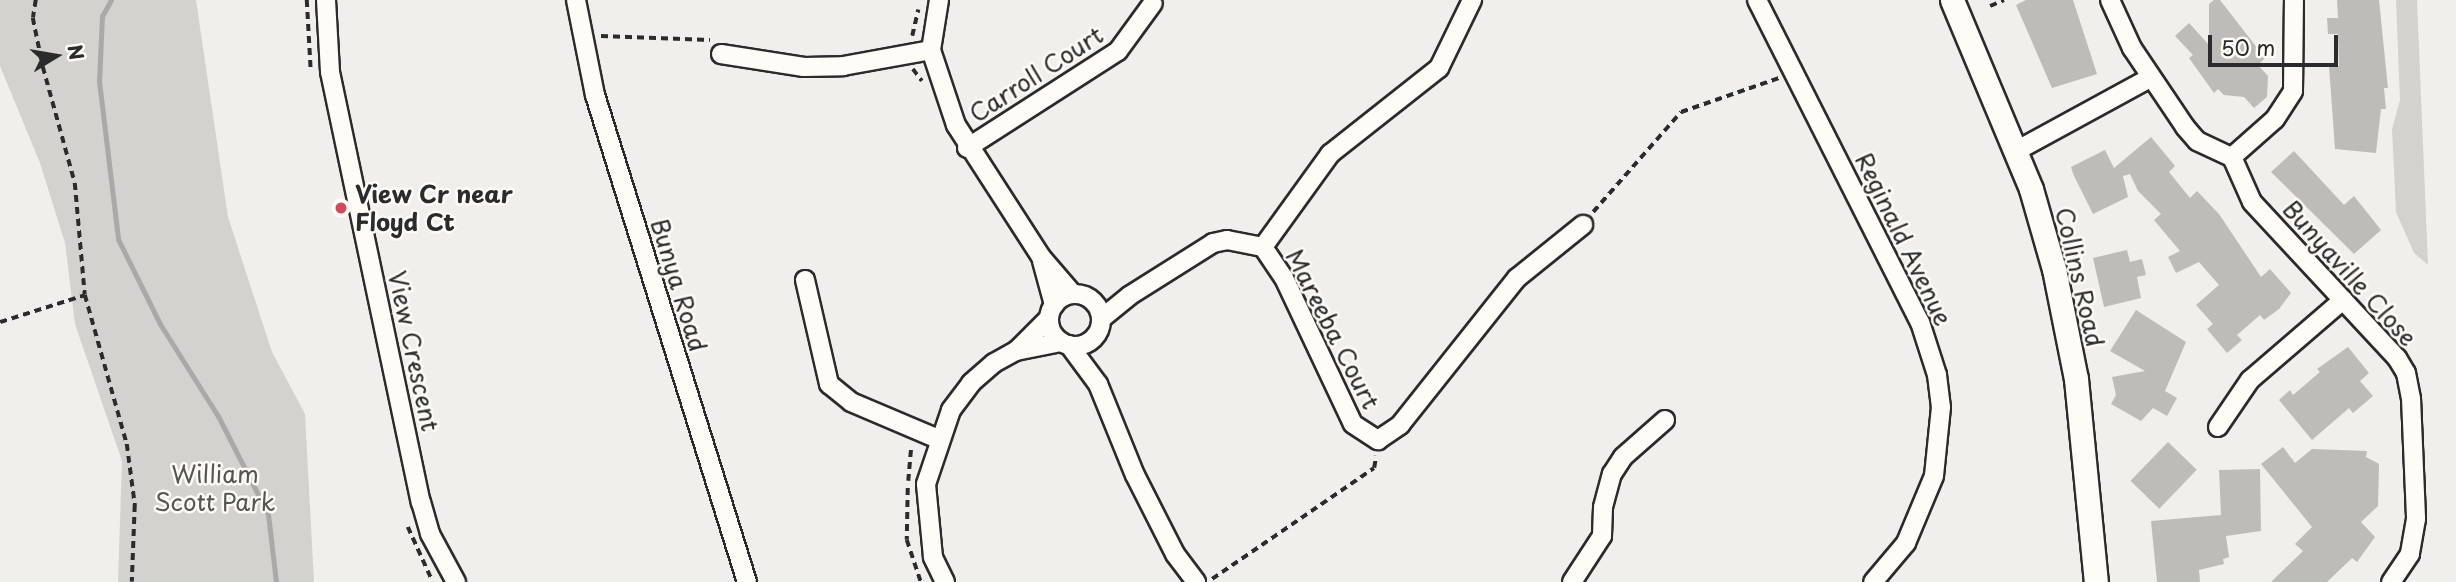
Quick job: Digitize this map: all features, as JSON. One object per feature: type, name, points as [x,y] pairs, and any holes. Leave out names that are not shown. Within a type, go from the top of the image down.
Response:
[{"type":"main road","name":"Collins Road","points":[[1952,0],[2016,151],[2043,228],[2073,358],[2096,582]]},
{"type":"street","name":"View Crescent","points":[[326,0],[330,72],[421,502],[430,534],[456,582]]},
{"type":"street","name":"Bunya Road","points":[[576,0],[595,95],[747,582]]},
{"type":"street","points":[[1263,247],[1321,164],[1439,68],[1472,0]]},
{"type":"street","name":"Reginald Avenue","points":[[1757,0],[1920,322],[1937,375],[1941,407],[1934,476],[1906,543],[1873,582]]},
{"type":"street","points":[[2110,0],[2150,78],[2197,141],[2232,157],[2275,119],[2293,91],[2294,0]]},
{"type":"street","points":[[930,1],[931,50],[967,148],[1041,257],[1073,294],[1094,301],[1101,319],[1094,338],[1098,384],[1135,475],[1175,554],[1196,582]]},
{"type":"street","name":"Carroll Court","points":[[967,148],[1118,51],[1153,3]]},
{"type":"street","points":[[721,54],[804,67],[843,66],[931,50]]},
{"type":"street","points":[[2016,151],[2150,78]]},
{"type":"street","name":"Bunyaville Close","points":[[2232,157],[2252,202],[2397,358],[2410,386],[2414,541],[2403,567],[2390,582]]},
{"type":"street","name":"Mareeba Court","points":[[1101,319],[1129,296],[1213,243],[1227,240],[1263,247],[1284,278],[1353,424],[1378,440],[1400,425],[1517,278],[1583,225]]},
{"type":"street","points":[[1041,257],[1051,311],[1065,344],[1098,384]]},
{"type":"street","points":[[805,280],[821,366],[829,384],[850,402],[938,439]]},
{"type":"street","points":[[945,582],[933,557],[927,518],[926,484],[938,439],[971,383],[1016,351],[1051,311],[1073,294]]},
{"type":"street","name":"Mareeba Court","points":[[1094,301],[1129,296]]},
{"type":"street","points":[[2218,427],[2250,380],[2343,300]]},
{"type":"street","points":[[1016,351],[1065,344],[1083,345],[1094,338]]},
{"type":"street","points":[[1572,582],[1602,536],[1603,507],[1612,474],[1623,457],[1665,420]]},
{"type":"path","points":[[36,0],[33,18],[40,54],[75,183],[85,295],[127,444],[135,505],[132,582]]},
{"type":"path","points":[[1990,6],[2004,0]]},
{"type":"path","points":[[926,91],[913,73],[912,54],[930,1]]},
{"type":"path","points":[[599,30],[602,39],[712,40],[721,54]]},
{"type":"path","points":[[1583,225],[1681,112],[1794,72]]},
{"type":"path","points":[[0,322],[85,295]]},
{"type":"path","points":[[911,427],[907,540],[921,582]]},
{"type":"path","points":[[1208,582],[1374,468],[1378,440]]},
{"type":"green space","name":"William Scott Park","points":[[0,0],[196,0],[228,217],[272,352],[305,414],[314,582],[118,582],[122,461],[75,324],[65,243],[40,163],[0,66]]},
{"type":"green space","points":[[2396,0],[2417,0],[2428,265],[2414,253],[2396,212],[2392,129],[2400,100]]},
{"type":"building","points":[[2026,0],[2073,0],[2097,74],[2052,88],[2016,5]]},
{"type":"building","points":[[2220,0],[2265,58],[2258,65],[2268,76],[2267,97],[2254,108],[2244,97],[2224,95],[2218,89],[2214,93],[2189,58],[2193,55],[2175,36],[2189,23],[2209,45],[2209,4]]},
{"type":"building","points":[[2337,0],[2379,0],[2388,88],[2384,88],[2386,109],[2381,109],[2376,153],[2335,149],[2329,66],[2339,66],[2338,34],[2328,34],[2327,18],[2338,18]]},
{"type":"building","points":[[2151,137],[2175,166],[2169,172],[2190,198],[2197,191],[2219,214],[2261,277],[2270,269],[2291,293],[2279,309],[2264,320],[2260,315],[2237,335],[2242,340],[2227,353],[2207,329],[2213,324],[2196,305],[2219,285],[2199,262],[2176,273],[2168,257],[2180,251],[2154,220],[2161,214],[2138,191],[2130,174],[2123,176],[2128,197],[2093,214],[2074,176],[2071,167],[2105,150],[2114,168]]},
{"type":"building","points":[[2294,151],[2344,205],[2354,196],[2381,230],[2354,254],[2271,172]]},
{"type":"building","points":[[2127,250],[2130,262],[2142,259],[2146,275],[2137,277],[2141,298],[2104,307],[2093,258]]},
{"type":"building","points":[[2136,310],[2186,342],[2165,391],[2177,398],[2167,416],[2153,408],[2141,421],[2111,404],[2116,395],[2112,377],[2145,371],[2110,351]]},
{"type":"building","points":[[2348,347],[2369,373],[2360,381],[2373,396],[2353,413],[2349,408],[2312,440],[2279,400],[2290,390],[2293,395],[2320,372],[2317,369]]},
{"type":"building","points":[[2168,442],[2197,470],[2159,509],[2130,481]]},
{"type":"building","points":[[2283,447],[2295,463],[2312,449],[2367,451],[2366,457],[2379,464],[2378,506],[2361,522],[2375,537],[2357,562],[2352,558],[2327,582],[2271,582],[2303,551],[2295,544],[2312,527],[2261,464]]},
{"type":"building","points":[[2260,469],[2261,531],[2226,536],[2229,557],[2223,559],[2224,564],[2199,570],[2200,582],[2157,582],[2151,521],[2221,515],[2219,470]]},
{"type":"waterway","points":[[111,0],[102,16],[99,81],[118,239],[160,324],[218,416],[268,514],[276,582]]},
{"type":"place","name":"View Cr near Floyd Ct","points":[[341,208]]}]
